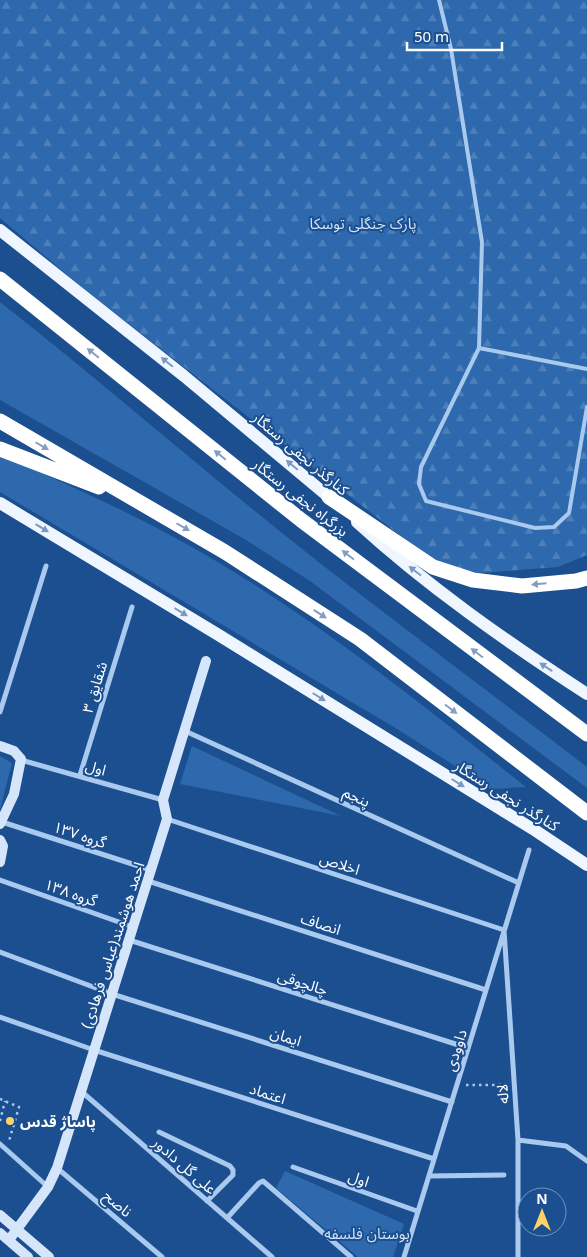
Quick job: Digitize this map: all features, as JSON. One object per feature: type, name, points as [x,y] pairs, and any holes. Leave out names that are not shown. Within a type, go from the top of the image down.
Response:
[{"type":"highway","name":"بزرگراه نجفی رستگار","points":[[0,279],[301,520],[587,734]]},
{"type":"highway","points":[[0,421],[225,552],[360,639],[587,813]]},
{"type":"highway","points":[[0,449],[146,506]]},
{"type":"highway","points":[[329,497],[433,567],[473,580],[522,586],[576,582],[587,578]]},
{"type":"main road","name":"کنارگذر نجفی رستگار","points":[[0,230],[184,376],[329,497],[390,552],[528,656],[587,694]]},
{"type":"main road","name":"کنارگذر نجفی رستگار","points":[[0,503],[519,820],[587,865]]},
{"type":"street","points":[[0,712],[46,566]]},
{"type":"street","name":"شقایق ۳","points":[[80,775],[132,608]]},
{"type":"street","name":"احمد هوشمند(عباس فرهادی)","points":[[4,1241],[18,1230],[48,1187],[57,1168],[167,819],[163,800],[206,661]]},
{"type":"street","name":"پنجم","points":[[184,731],[519,883]]},
{"type":"street","points":[[0,746],[14,751],[21,759],[14,794],[1,823]]},
{"type":"street","name":"اول","points":[[21,759],[163,800]]},
{"type":"street","name":"اخلاص","points":[[167,819],[504,930]]},
{"type":"street","name":"گروه ۱۳۷","points":[[1,823],[151,870]]},
{"type":"street","points":[[0,840],[2,846],[0,862]]},
{"type":"street","name":"داوودی","points":[[404,1257],[529,850]]},
{"type":"street","name":"گروه ۱۳۸","points":[[0,880],[133,927]]},
{"type":"street","name":"انصاف","points":[[148,881],[486,990]]},
{"type":"street","name":"لاله","points":[[504,930],[518,1140],[518,1257]]},
{"type":"street","name":"چالچوقی","points":[[129,940],[468,1048]]},
{"type":"street","name":"ایمان","points":[[0,952],[112,994],[452,1102]]},
{"type":"street","points":[[0,1017],[94,1050]]},
{"type":"street","name":"اعتماد","points":[[94,1050],[434,1159]]},
{"type":"street","name":"علی گل دادور","points":[[81,1092],[272,1257]]},
{"type":"street","points":[[159,1132],[230,1166],[233,1170],[233,1175],[207,1201]]},
{"type":"street","points":[[518,1140],[566,1146],[587,1161]]},
{"type":"street","points":[[0,1144],[48,1187]]},
{"type":"street","name":"اول","points":[[293,1167],[417,1211]]},
{"type":"street","name":"ناصح","points":[[57,1168],[162,1257]]},
{"type":"street","points":[[429,1176],[504,1176]]},
{"type":"street","points":[[227,1218],[263,1181],[351,1257]]},
{"type":"street","points":[[0,1214],[49,1257]]},
{"type":"street","points":[[0,1233],[4,1241],[28,1257]]},
{"type":"lane","points":[[439,0],[451,49],[482,242],[479,348],[421,466],[419,484],[426,501],[536,528],[554,527],[569,513],[587,407]]},
{"type":"lane","points":[[479,348],[587,369]]},
{"type":"path","points":[[457,1084],[514,1085]]},
{"type":"path","points":[[0,1099],[19,1107],[6,1150]]},
{"type":"path","points":[[0,1120],[5,1101]]},
{"type":"green space","name":"پارک جنگلی توسکا","points":[[0,0],[587,0],[587,555],[558,567],[480,573],[438,565],[84,289],[0,218]]},
{"type":"green space","points":[[0,302],[316,560],[587,767],[587,788],[310,581],[246,540],[0,400]]},
{"type":"green space","points":[[0,455],[133,516],[185,543],[253,583],[372,667],[526,787],[491,789],[397,729],[0,492]]},
{"type":"green space","points":[[192,746],[341,816],[180,784]]},
{"type":"green space","points":[[0,756],[12,763],[0,810]]},
{"type":"green space","name":"بوستان فلسفه","points":[[285,1171],[404,1224],[393,1257],[358,1257],[276,1188]]},
{"type":"place","name":"پاساژ قدس","points":[[10,1121]]}]
